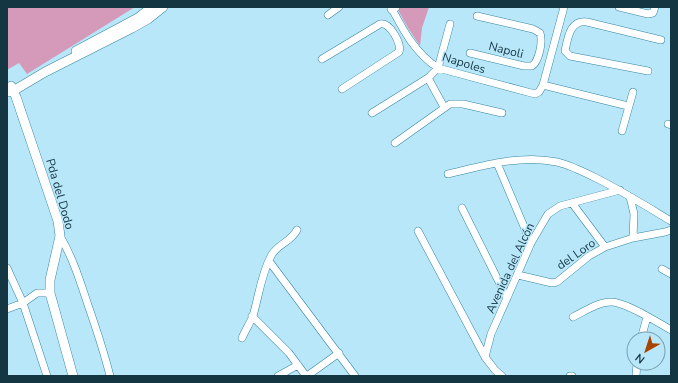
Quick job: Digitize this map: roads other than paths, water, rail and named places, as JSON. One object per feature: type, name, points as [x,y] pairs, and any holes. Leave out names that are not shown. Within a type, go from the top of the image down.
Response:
[{"type":"street","points":[[139,21],[152,7]]},
{"type":"street","points":[[10,89],[45,72],[163,7]]},
{"type":"street","points":[[328,15],[339,7]]},
{"type":"street","points":[[564,7],[543,85],[628,106]]},
{"type":"street","points":[[619,7],[648,14],[653,12],[655,7]]},
{"type":"street","name":"Napoles","points":[[393,8],[404,32],[418,51],[438,68],[535,94],[539,92],[543,85]]},
{"type":"street","name":"Napoli","points":[[470,53],[528,67],[534,65],[539,50],[541,36],[537,30],[477,16]]},
{"type":"street","points":[[648,71],[570,56],[565,51],[574,25],[579,22],[583,22],[661,40]]},
{"type":"street","points":[[322,59],[383,23],[396,36],[400,47],[399,52],[342,89]]},
{"type":"street","points":[[372,113],[428,78],[438,68],[450,24]]},
{"type":"street","points":[[396,36],[404,32]]},
{"type":"street","points":[[556,35],[569,38]]},
{"type":"street","points":[[539,50],[552,53]]},
{"type":"street","points":[[428,78],[444,107]]},
{"type":"street","name":"Pda del Dodo","points":[[10,89],[52,202],[58,221],[60,236],[68,250],[77,272],[103,349],[110,376]]},
{"type":"street","points":[[622,131],[633,92]]},
{"type":"street","points":[[395,143],[444,107],[456,103],[502,113]]},
{"type":"street","points":[[448,174],[497,163],[531,160],[557,162],[583,172],[620,190],[671,221]]},
{"type":"street","points":[[497,163],[531,243]]},
{"type":"street","name":"Avenida del Alcón","points":[[485,356],[492,334],[531,243],[548,214],[560,206],[620,190]]},
{"type":"street","points":[[630,197],[634,214],[633,238]]},
{"type":"street","points":[[572,203],[605,248]]},
{"type":"street","points":[[462,208],[507,298]]},
{"type":"street","points":[[242,338],[252,316],[263,275],[269,261],[275,250],[293,237],[297,230]]},
{"type":"street","name":"del Loro","points":[[518,275],[552,283],[557,282],[589,256],[605,248],[633,238],[671,230]]},
{"type":"street","points":[[418,231],[485,356],[495,370],[502,376]]},
{"type":"street","points":[[60,236],[50,280],[50,293],[73,376]]},
{"type":"street","points":[[269,261],[355,376]]},
{"type":"street","points":[[7,268],[23,302],[47,376]]},
{"type":"street","points":[[662,269],[671,274]]},
{"type":"street","points":[[7,310],[37,294],[50,293]]},
{"type":"street","points":[[573,317],[597,305],[612,302],[624,306],[671,330]]},
{"type":"street","points":[[252,316],[289,353],[307,376],[338,353]]},
{"type":"street","points":[[643,331],[647,317]]},
{"type":"street","points":[[278,376],[298,365]]}]
